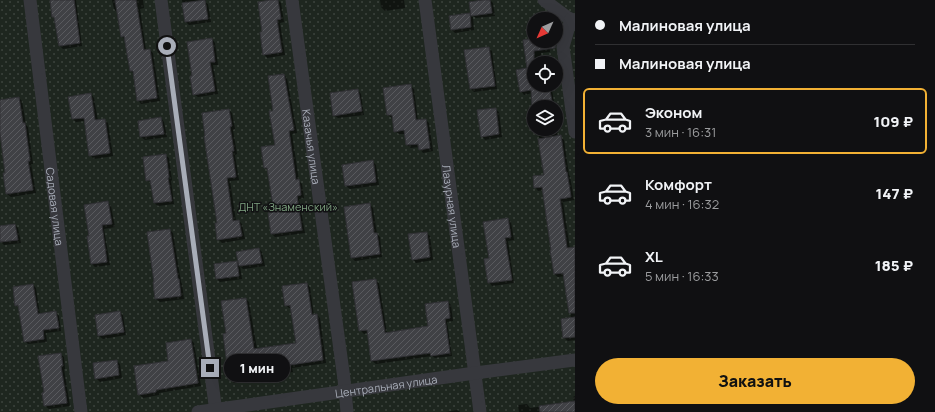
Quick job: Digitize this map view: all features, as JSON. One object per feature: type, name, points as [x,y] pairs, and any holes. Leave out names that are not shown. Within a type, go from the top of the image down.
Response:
[{"type":"street","name":"Садовая улица","points":[[30,0],[81,412]]},
{"type":"street","points":[[161,0],[216,411]]},
{"type":"street","name":"Казачья улица","points":[[292,0],[347,412]]},
{"type":"street","name":"Лазурная улица","points":[[425,0],[480,412]]},
{"type":"street","points":[[544,0],[573,21],[563,47],[575,132]]},
{"type":"street","name":"Центральная улица","points":[[198,412],[216,411],[575,360]]},
{"type":"green space","name":"ДНТ «Знаменский»","points":[[0,0],[575,0],[575,412],[0,412]]},
{"type":"building","points":[[50,0],[74,0],[80,43],[59,46],[54,17],[52,17]]},
{"type":"building","points":[[115,0],[136,0],[144,50],[150,49],[157,98],[137,101],[133,71],[130,71],[124,36],[121,37]]},
{"type":"building","points":[[205,0],[208,19],[185,22],[182,3]]},
{"type":"building","points":[[278,0],[281,19],[277,20],[282,52],[263,55],[258,2]]},
{"type":"building","points":[[490,0],[492,13],[471,16],[469,2]]},
{"type":"building","points":[[470,13],[471,27],[451,30],[449,16]]},
{"type":"building","points":[[212,38],[215,62],[210,62],[215,91],[193,95],[187,42]]},
{"type":"building","points":[[527,39],[527,48],[555,48],[534,51],[534,56],[527,56],[527,68],[523,40]]},
{"type":"building","points":[[489,47],[495,86],[470,89],[464,50]]},
{"type":"building","points":[[527,68],[527,91],[520,92],[516,70]]},
{"type":"building","points":[[284,74],[294,130],[289,131],[296,180],[299,179],[301,195],[297,196],[302,230],[271,234],[268,213],[274,212],[267,168],[264,168],[261,147],[275,145],[269,111],[273,111],[268,76]]},
{"type":"building","points":[[411,84],[416,120],[426,119],[430,148],[419,150],[418,144],[406,145],[404,130],[394,132],[392,115],[387,115],[383,88]]},
{"type":"building","points":[[358,89],[362,111],[333,116],[330,93]]},
{"type":"building","points":[[531,92],[550,92],[552,100],[532,100]]},
{"type":"building","points":[[91,93],[95,120],[105,119],[110,153],[89,156],[84,118],[72,119],[68,97]]},
{"type":"building","points":[[19,97],[23,123],[25,123],[30,161],[28,161],[33,190],[6,194],[0,133],[0,100]]},
{"type":"building","points":[[496,108],[499,134],[481,137],[477,110]]},
{"type":"building","points":[[229,109],[234,151],[232,151],[236,177],[227,178],[233,221],[239,220],[242,236],[217,240],[215,223],[217,223],[202,113]]},
{"type":"building","points":[[161,117],[164,134],[140,137],[138,121]]},
{"type":"building","points":[[561,136],[571,197],[560,199],[567,248],[575,247],[575,313],[569,313],[563,273],[554,274],[542,187],[534,188],[533,176],[544,175],[538,139]]},
{"type":"building","points":[[166,154],[172,201],[154,203],[150,180],[146,181],[143,157]]},
{"type":"building","points":[[373,160],[376,182],[345,186],[342,165]]},
{"type":"building","points":[[108,201],[112,224],[102,225],[107,262],[91,264],[87,236],[89,236],[84,205]]},
{"type":"building","points":[[370,203],[374,233],[377,233],[380,254],[351,258],[344,207]]},
{"type":"building","points":[[508,218],[511,237],[505,238],[512,280],[488,283],[484,259],[489,258],[483,222]]},
{"type":"building","points":[[15,224],[18,240],[0,242],[0,226]]},
{"type":"building","points":[[170,229],[181,296],[155,299],[147,232]]},
{"type":"building","points":[[427,232],[430,257],[412,260],[408,234]]},
{"type":"building","points":[[259,248],[262,263],[239,266],[236,252]]},
{"type":"building","points":[[237,261],[239,276],[216,279],[214,264]]},
{"type":"building","points":[[376,279],[385,333],[428,326],[425,304],[448,301],[450,318],[445,319],[450,353],[431,356],[430,353],[371,361],[367,330],[359,331],[352,282]]},
{"type":"building","points":[[307,283],[312,315],[317,314],[323,360],[290,365],[290,369],[254,374],[254,376],[229,380],[223,334],[226,333],[221,301],[246,298],[254,349],[296,343],[290,305],[285,306],[282,286]]},
{"type":"building","points":[[33,284],[38,314],[56,311],[59,328],[43,330],[44,339],[24,342],[18,305],[15,306],[13,287]]},
{"type":"building","points":[[120,311],[124,332],[98,336],[95,315]]},
{"type":"building","points":[[575,317],[575,337],[563,338],[561,319]]},
{"type":"building","points":[[191,339],[198,383],[156,390],[156,392],[138,395],[134,366],[168,361],[166,343]]},
{"type":"building","points":[[61,353],[63,366],[61,366],[67,403],[44,406],[42,393],[44,392],[38,356]]},
{"type":"building","points":[[117,360],[119,375],[95,379],[93,363]]},
{"type":"building","points":[[575,401],[575,412],[540,412],[539,406]]},
{"type":"route","points":[[167,46],[210,368]]}]
